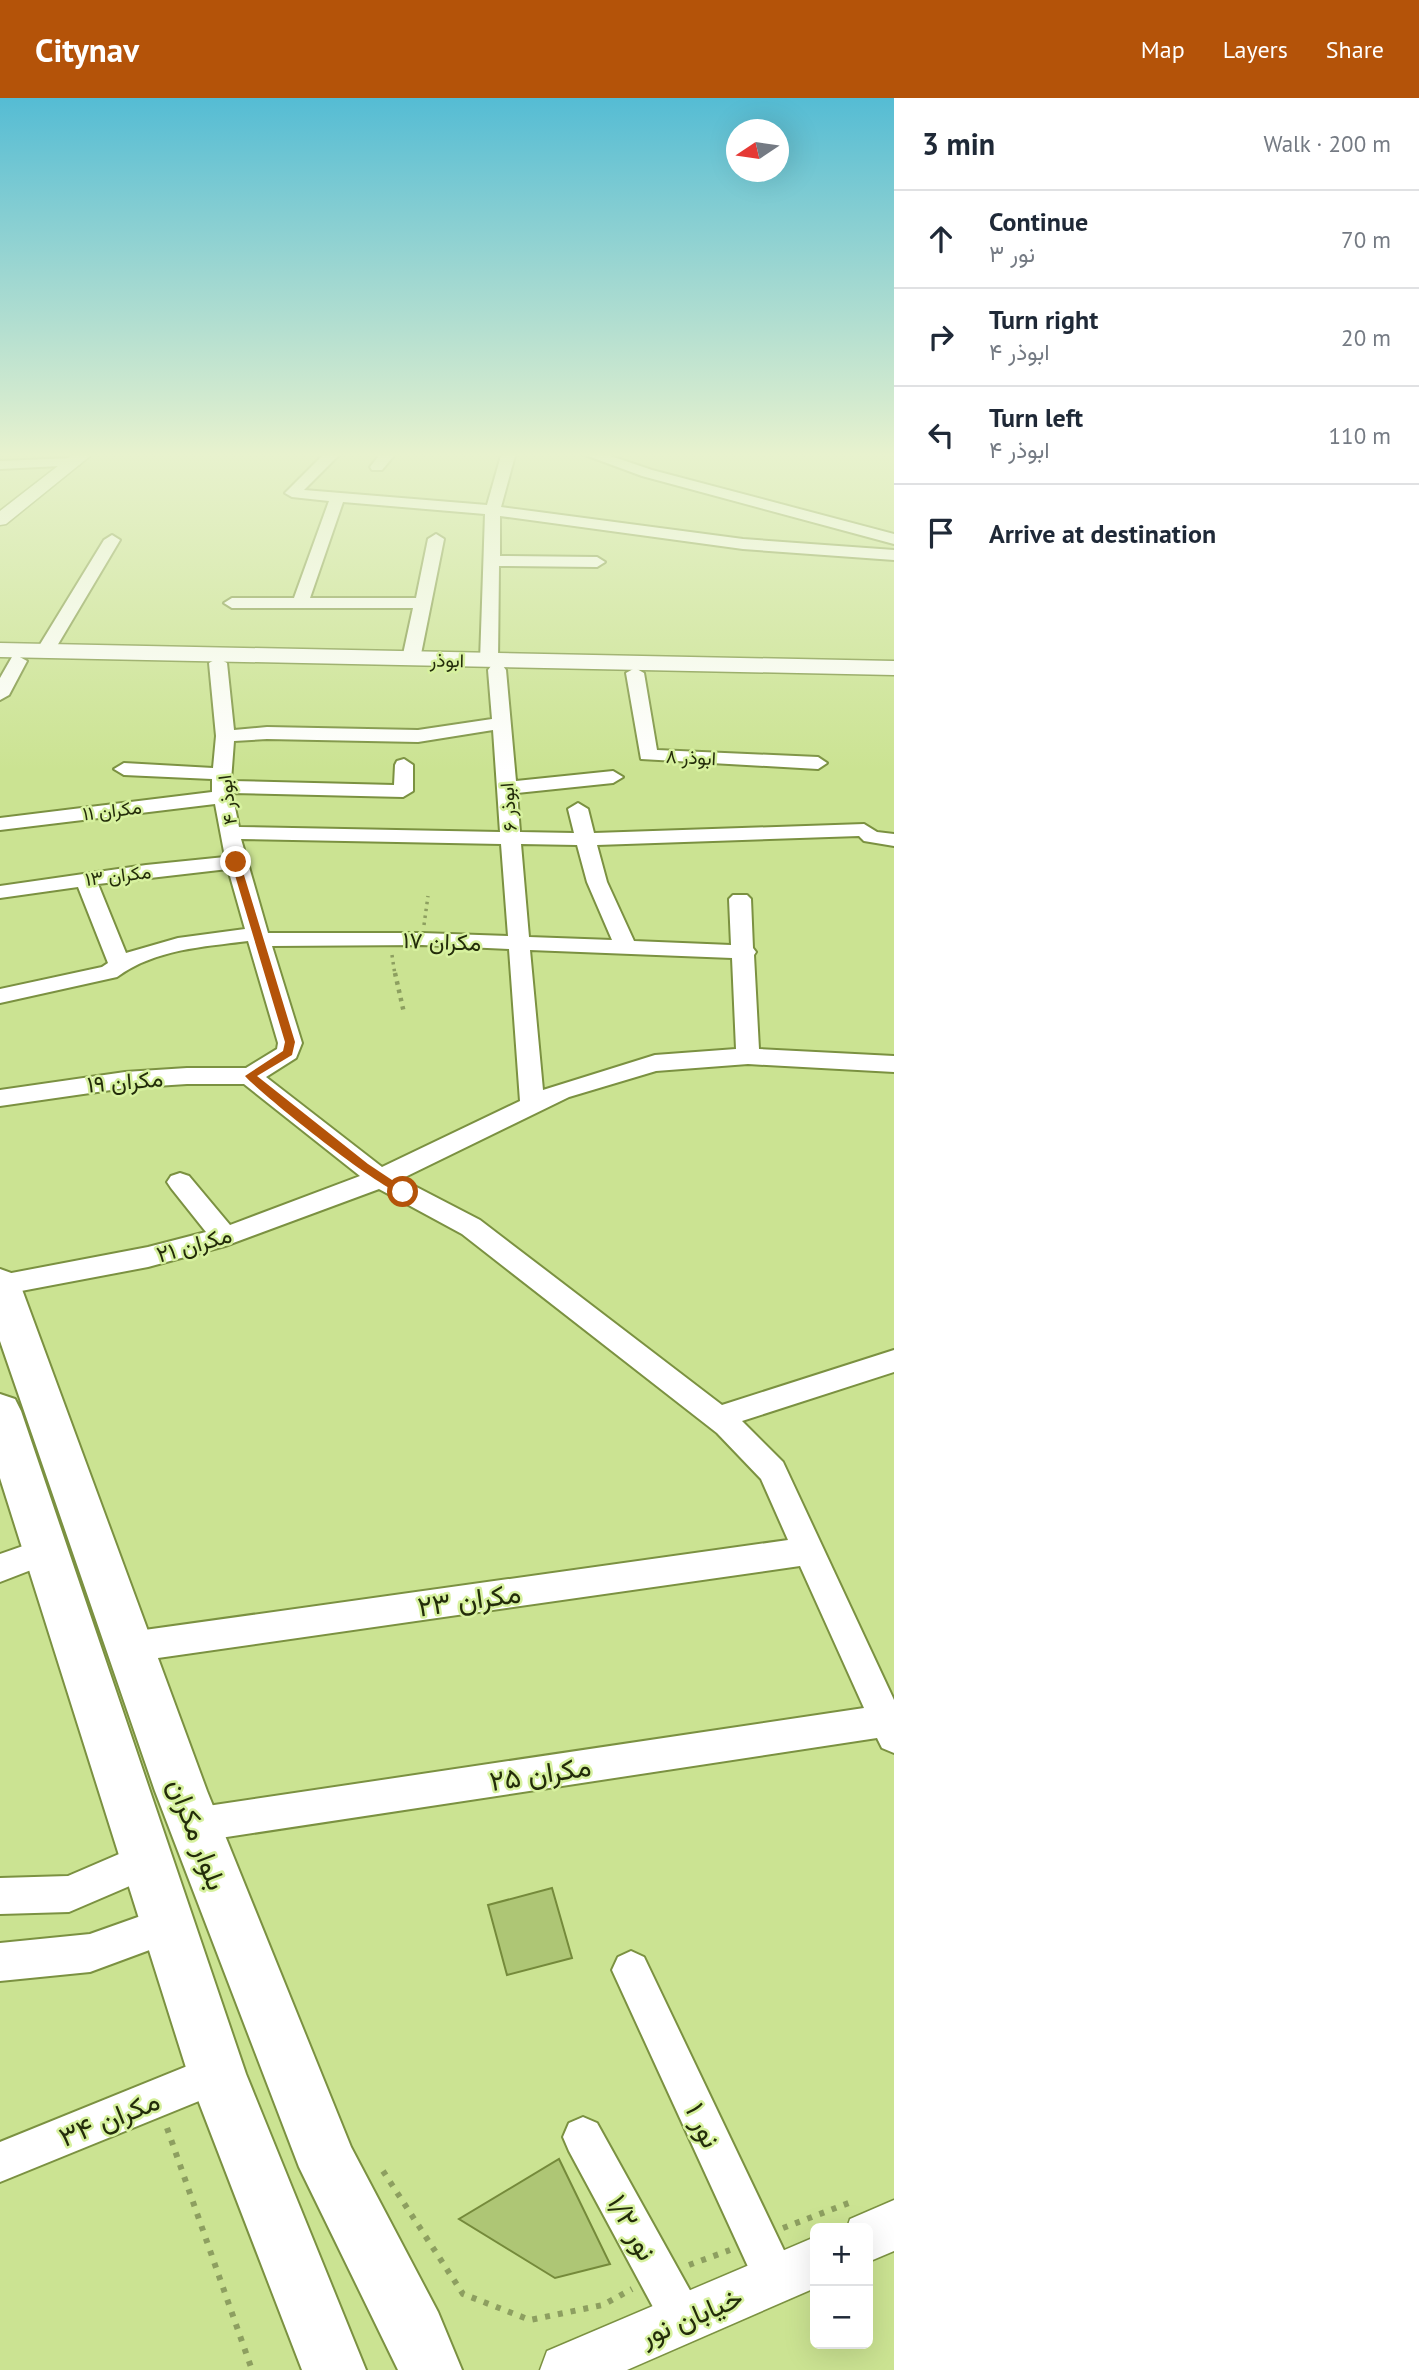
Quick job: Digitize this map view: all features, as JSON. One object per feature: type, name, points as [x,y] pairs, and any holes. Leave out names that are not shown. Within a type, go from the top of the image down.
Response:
[{"type":"main road","name":"ابوذر","points":[[6,658],[45,651],[218,663],[894,668]]},
{"type":"main road","name":"ابوذر","points":[[6,658],[411,659],[635,673],[894,678]]},
{"type":"main road","name":"بلوار مکران","points":[[0,1284],[194,1825],[329,2167],[416,2334],[430,2370]]},
{"type":"main road","points":[[4,1436],[23,1559],[147,1860],[217,2074],[334,2370]]},
{"type":"street","points":[[45,651],[101,558]]},
{"type":"street","points":[[300,603],[316,558]]},
{"type":"street","points":[[411,659],[432,558]]},
{"type":"street","points":[[491,561],[597,562]]},
{"type":"street","name":"ابوذر ۶","points":[[491,561],[493,665],[501,723],[531,1105]]},
{"type":"street","points":[[232,603],[423,603]]},
{"type":"street","points":[[0,695],[6,658]]},
{"type":"street","name":"ابوذر ۴","points":[[218,663],[225,736],[222,786],[236,862],[290,1042],[288,1053],[250,1076]]},
{"type":"street","name":"ابوذر ۸","points":[[635,673],[648,755],[818,763]]},
{"type":"street","points":[[225,736],[267,733],[418,736],[501,723]]},
{"type":"street","points":[[124,769],[222,786],[403,791],[404,765]]},
{"type":"street","points":[[506,788],[613,777]]},
{"type":"street","name":"مکران ۱۱","points":[[0,824],[222,786]]},
{"type":"street","points":[[578,809],[597,882],[626,948]]},
{"type":"street","points":[[231,834],[586,839],[864,830],[871,837],[894,840]]},
{"type":"street","name":"مکران ۱۳","points":[[0,892],[85,879],[172,879],[236,862]]},
{"type":"street","points":[[85,879],[119,963]]},
{"type":"street","points":[[740,899],[745,952],[748,1056]]},
{"type":"street","name":"مکران ۱۷","points":[[0,996],[110,972],[119,963],[164,948],[257,937],[422,939],[745,952]]},
{"type":"street","name":"مکران ۲۱","points":[[0,1284],[148,1258],[225,1237],[381,1178],[561,1091],[655,1063],[748,1056],[894,1064]]},
{"type":"street","name":"مکران ۱۹","points":[[0,1098],[66,1087],[208,1074],[250,1076]]},
{"type":"street","points":[[250,1076],[381,1178],[471,1227],[718,1418],[772,1471],[889,1729]]},
{"type":"street","points":[[180,1182],[225,1237]]},
{"type":"street","points":[[718,1418],[894,1361]]},
{"type":"street","name":"مکران ۲۳","points":[[130,1647],[808,1550]]},
{"type":"street","name":"مکران ۲۵","points":[[194,1825],[889,1729]]},
{"type":"street","points":[[0,1896],[69,1894],[147,1860]]},
{"type":"street","points":[[0,1962],[90,1953],[169,1925]]},
{"type":"street","name":"نور ۱","points":[[631,1970],[783,2260]]},
{"type":"street","name":"مکران ۳۴","points":[[0,2162],[217,2074]]},
{"type":"street","name":"نور ۱/۲","points":[[583,2137],[671,2298]]},
{"type":"street","name":"خیابان نور","points":[[566,2370],[671,2298],[783,2260]]},
{"type":"path","points":[[422,939],[428,895]]},
{"type":"path","points":[[390,940],[397,990],[404,1013]]},
{"type":"path","points":[[167,2128],[252,2370]]},
{"type":"path","points":[[383,2171],[463,2294],[530,2320],[603,2305],[671,2298],[783,2260],[872,2221]]},
{"type":"building","points":[[552,1888],[572,1958],[507,1975],[488,1905]]},
{"type":"building","points":[[559,2159],[610,2264],[555,2278],[459,2219]]},
{"type":"route","points":[[236,862],[290,1042],[288,1053],[250,1076],[364,1167],[403,1192]]}]
